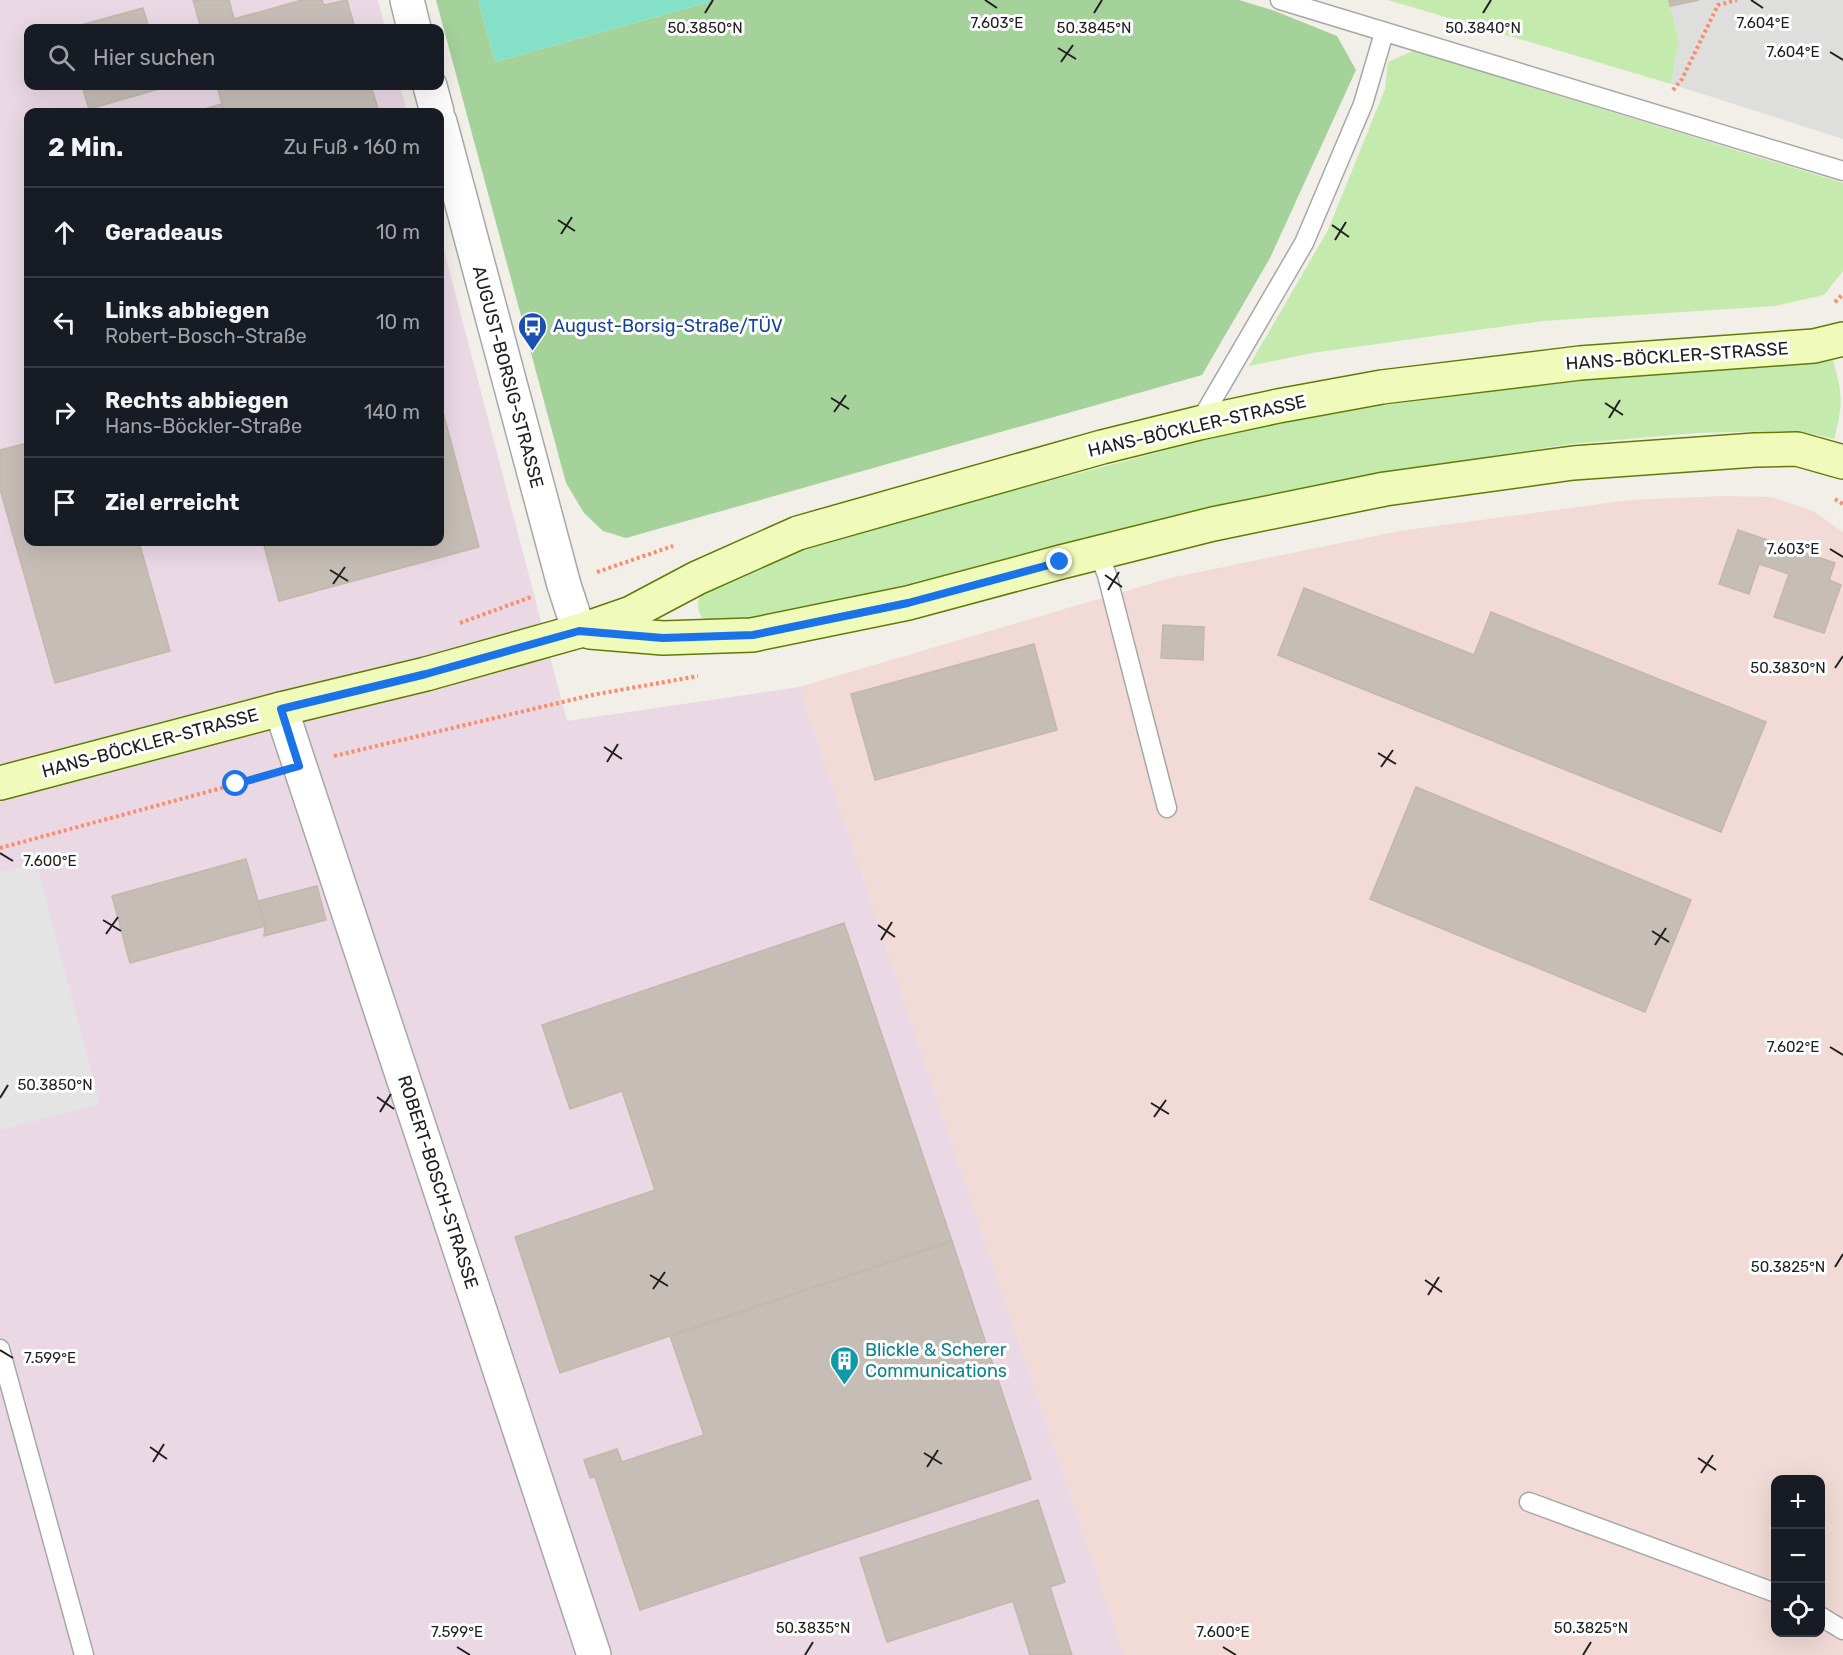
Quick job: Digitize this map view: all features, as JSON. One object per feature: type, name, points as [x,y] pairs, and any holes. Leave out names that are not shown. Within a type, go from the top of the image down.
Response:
[{"type":"main road","name":"HANS-BÖCKLER-STRASSE","points":[[0,783],[281,709],[426,674],[579,631],[631,613],[697,578],[798,533],[1102,447],[1199,423],[1382,387],[1580,363],[1814,346],[1843,339]]},
{"type":"main road","name":"HANS-BÖCKLER-STRASSE","points":[[579,631],[663,638],[753,635],[908,603],[1098,552],[1214,524],[1385,489],[1573,463],[1703,452],[1797,449],[1843,462]]},
{"type":"street","points":[[407,0],[413,24]]},
{"type":"street","points":[[431,90],[436,108]]},
{"type":"street","name":"AUGUST-BORSIG-STRASSE","points":[[444,137],[564,585],[579,631]]},
{"type":"street","name":"ROBERT-BOSCH-STRASSE","points":[[281,709],[594,1655]]},
{"type":"lane","points":[[1280,0],[1843,171]]},
{"type":"lane","points":[[1199,423],[1304,243],[1363,104],[1384,33]]},
{"type":"lane","points":[[1098,552],[1109,584],[1167,808]]},
{"type":"lane","points":[[0,1349],[84,1655]]},
{"type":"lane","points":[[1528,1502],[1771,1591]]},
{"type":"lane","points":[[1825,1619],[1843,1630]]},
{"type":"path","points":[[1654,114],[1682,79],[1719,2],[1737,0]]},
{"type":"path","points":[[1834,302],[1843,294]]},
{"type":"path","points":[[1835,499],[1843,504]]},
{"type":"path","points":[[359,749],[500,716]]},
{"type":"path","points":[[0,848],[299,766]]},
{"type":"shaded area","points":[[0,0],[378,0],[384,24],[24,24],[24,90],[401,90],[406,108],[24,108],[24,546],[444,546],[444,250],[567,721],[799,687],[1124,1655],[0,1655]]},
{"type":"shaded area","points":[[1669,0],[1843,0],[1843,139],[1671,84],[1679,42]]},
{"type":"shaded area","points":[[1722,496],[1772,497],[1813,511],[1843,532],[1843,1655],[1124,1655],[799,687],[1170,578],[1399,531],[1630,500]]},
{"type":"shaded area","points":[[36,863],[100,1104],[0,1130],[0,872]]},
{"type":"green space","points":[[436,0],[478,0],[495,62],[709,2],[709,0],[1239,0],[1275,11],[1337,36],[1356,70],[1270,258],[1202,375],[626,538],[603,531],[584,513],[566,483]]},
{"type":"green space","points":[[478,0],[709,0],[709,2],[495,62]]},
{"type":"green space","points":[[1388,0],[1669,0],[1679,42],[1671,84]]},
{"type":"green space","points":[[1413,51],[1843,183],[1843,271],[1824,295],[1775,306],[1543,321],[1312,353],[1249,366],[1328,230],[1385,89],[1388,62]]},
{"type":"green space","points":[[1833,360],[1841,400],[1834,439],[1779,431],[1696,433],[1570,444],[1384,473],[1211,507],[774,618],[706,621],[699,610],[698,603],[702,590],[764,561],[1011,491],[1205,440],[1282,423],[1386,405],[1581,380]]},
{"type":"building","points":[[193,0],[229,0],[234,19],[302,0],[322,0],[324,5],[347,0],[354,24],[200,24]]},
{"type":"building","points":[[1669,0],[1699,0],[1670,6]]},
{"type":"building","points":[[143,8],[148,24],[85,24]]},
{"type":"building","points":[[83,90],[156,90],[92,108],[89,108]]},
{"type":"building","points":[[218,90],[372,90],[378,108],[223,108]]},
{"type":"building","points":[[222,104],[223,108],[208,108]]},
{"type":"building","points":[[444,416],[479,547],[279,601],[264,546],[444,546]]},
{"type":"building","points":[[24,444],[24,546],[140,546],[170,651],[55,683],[0,489],[0,450]]},
{"type":"building","points":[[1738,530],[1835,563],[1829,580],[1841,585],[1824,633],[1774,617],[1789,574],[1759,564],[1749,594],[1719,584]]},
{"type":"building","points":[[1304,588],[1474,655],[1491,612],[1766,722],[1721,832],[1278,655]]},
{"type":"building","points":[[1163,625],[1204,627],[1203,660],[1161,658]]},
{"type":"building","points":[[1034,644],[1057,730],[875,780],[851,694]]},
{"type":"building","points":[[1416,787],[1691,900],[1645,1012],[1370,899]]},
{"type":"building","points":[[246,859],[265,926],[130,963],[112,896]]},
{"type":"building","points":[[317,886],[326,920],[264,936],[265,926],[258,901]]},
{"type":"building","points":[[844,923],[952,1241],[560,1373],[515,1237],[655,1190],[622,1091],[570,1109],[542,1025]]},
{"type":"building","name":"Blickle & Scherer Communications","points":[[952,1241],[1031,1479],[640,1610],[595,1477],[590,1478],[584,1460],[617,1449],[622,1462],[704,1435],[670,1336]]},
{"type":"building","points":[[1038,1500],[1065,1582],[1050,1587],[1072,1655],[1030,1655],[1013,1601],[887,1642],[860,1558]]},
{"type":"place","name":"August-Borsig-Straße/TÜV","points":[[532,352]]},
{"type":"place","name":"Blickle & Scherer Communications","points":[[844,1386]]},
{"type":"route","points":[[236,784],[299,766],[281,709],[426,674],[579,631],[663,638],[753,635],[908,603],[1060,562]]}]
